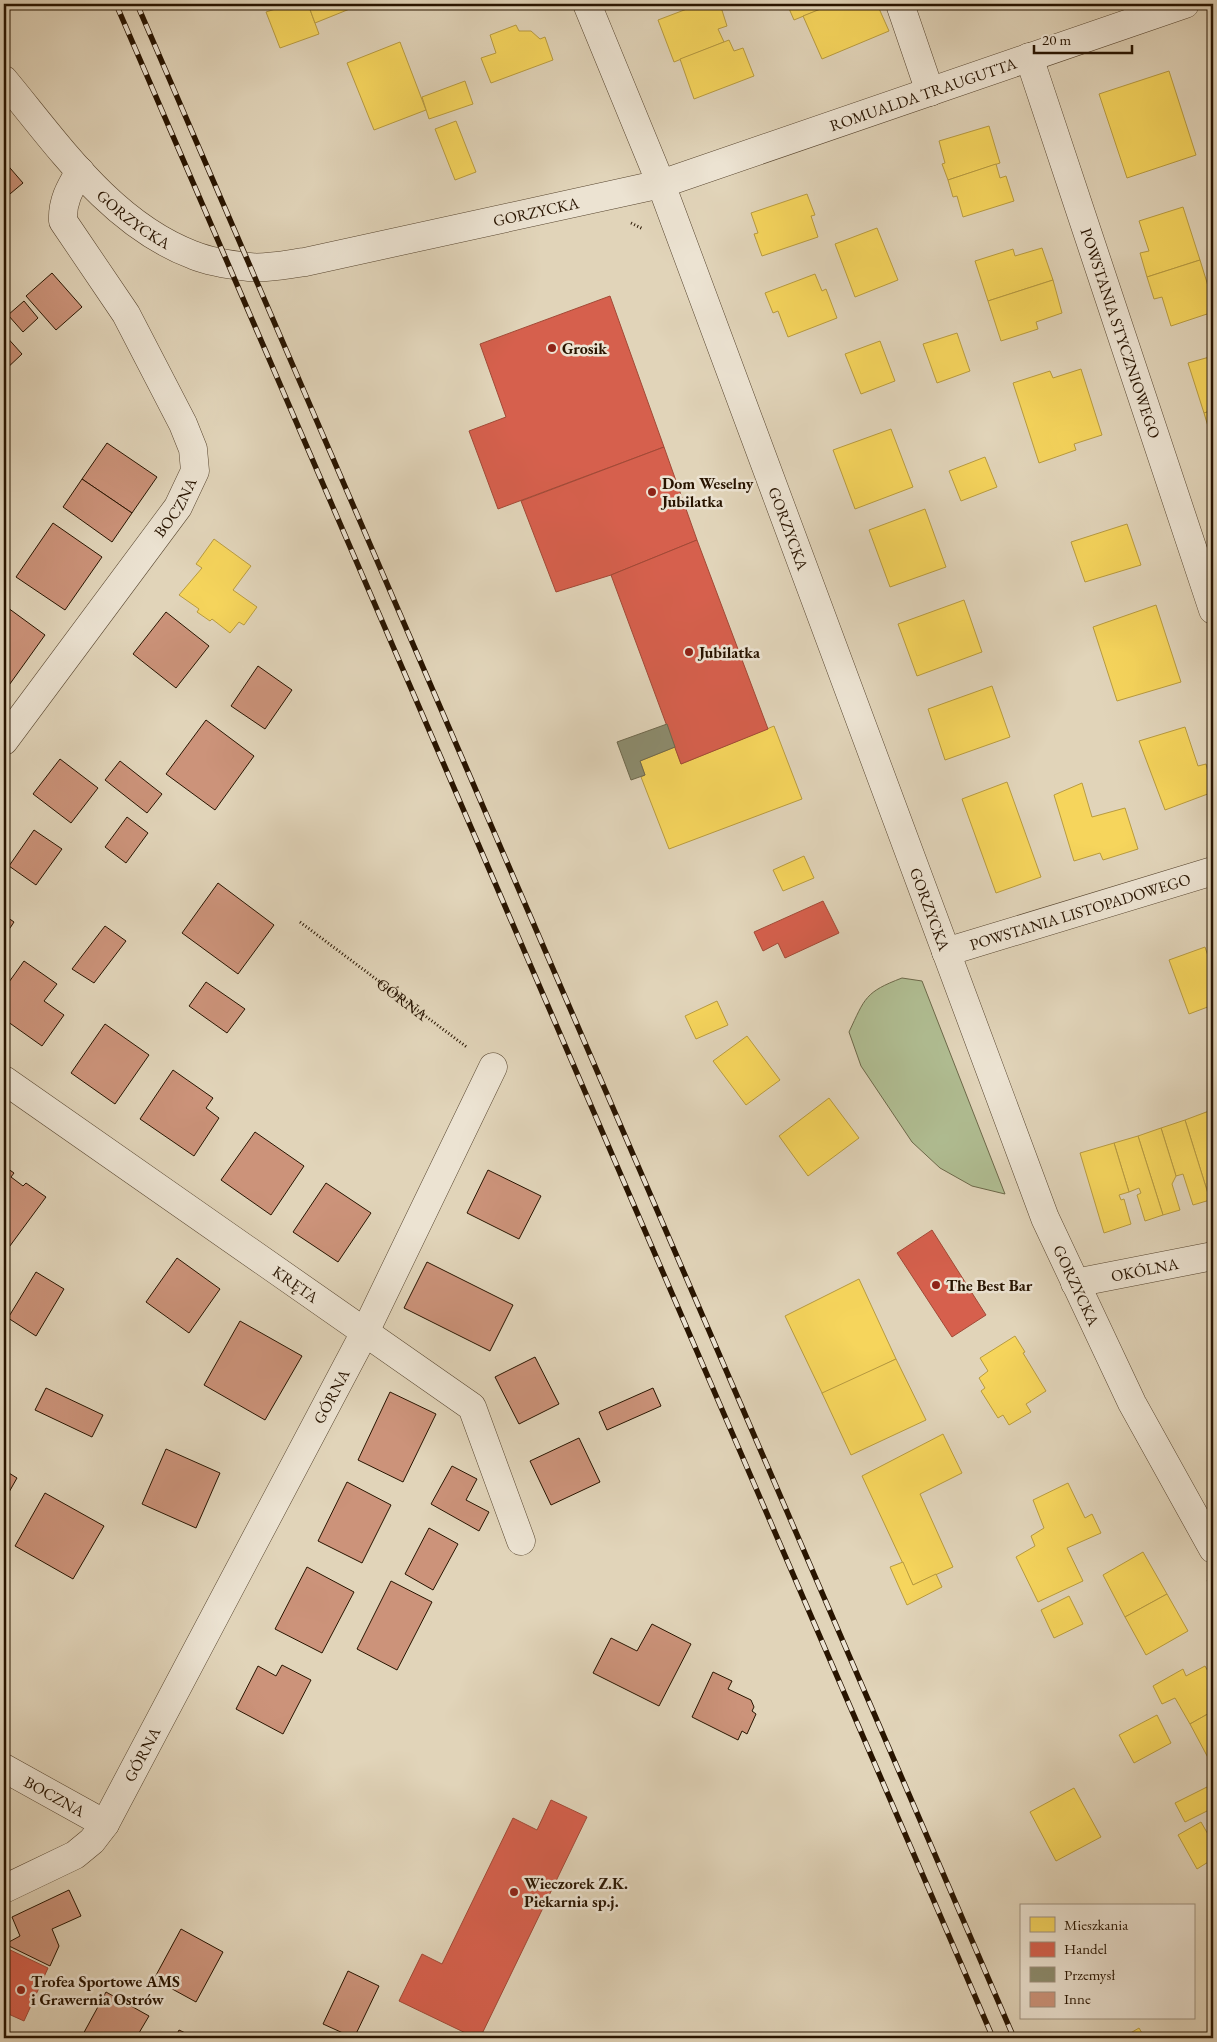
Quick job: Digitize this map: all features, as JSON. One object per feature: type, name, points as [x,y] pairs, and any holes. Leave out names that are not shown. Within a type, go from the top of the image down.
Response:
[{"type":"street","points":[[587,4],[661,184]]},
{"type":"street","points":[[900,4],[930,92]]},
{"type":"street","name":"ROMUALDA TRAUGUTTA","points":[[661,184],[1184,4]]},
{"type":"street","name":"POWSTANIA STYCZNIOWEGO","points":[[1029,57],[1213,610]]},
{"type":"street","name":"GORZYCKA","points":[[4,80],[80,171],[120,211],[161,240],[195,256],[251,268],[306,262],[661,184],[1045,1218],[1132,1402],[1213,1549]]},
{"type":"street","name":"BOCZNA","points":[[4,741],[178,507],[195,471],[193,449],[183,424],[130,323],[63,221],[62,209],[66,195],[80,171]]},
{"type":"street","name":"POWSTANIA LISTOPADOWEGO","points":[[946,952],[1213,871]]},
{"type":"street","name":"GÓRNA","points":[[4,1890],[75,1855],[92,1841],[105,1824],[365,1332],[493,1067]]},
{"type":"street","name":"KRĘTA","points":[[4,1080],[472,1408],[521,1541]]},
{"type":"street","name":"OKÓLNA","points":[[1075,1283],[1213,1256]]},
{"type":"street","name":"BOCZNA","points":[[4,1768],[105,1824]]},
{"type":"path","name":"GÓRNA","points":[[300,922],[493,1067]]},
{"type":"green space","points":[[902,978],[922,981],[1005,1194],[972,1186],[940,1168],[912,1142],[861,1066],[849,1032],[854,1020],[863,1004],[873,992]]},
{"type":"building: Mieszkania","points":[[291,4],[308,4],[319,34],[280,48],[266,12]]},
{"type":"building: Mieszkania","points":[[308,4],[362,4],[315,23]]},
{"type":"building: Mieszkania","points":[[700,4],[720,4],[727,26],[718,29],[724,42],[674,62],[658,20]]},
{"type":"building: Mieszkania","points":[[787,4],[833,4],[794,20]]},
{"type":"building: Mieszkania","points":[[833,4],[877,4],[889,31],[822,59],[803,16]]},
{"type":"building: Mieszkania","points":[[516,25],[519,31],[531,31],[540,39],[545,37],[553,60],[491,83],[481,58],[496,53],[490,35]]},
{"type":"building: Mieszkania","points":[[729,40],[734,51],[743,48],[754,76],[694,99],[680,59]]},
{"type":"building: Mieszkania","points":[[400,42],[426,110],[374,130],[347,63]]},
{"type":"building: Mieszkania","points":[[1169,71],[1196,155],[1127,178],[1099,94]]},
{"type":"building: Mieszkania","points":[[465,81],[473,104],[429,119],[422,97]]},
{"type":"building: Mieszkania","points":[[456,121],[476,172],[455,180],[435,129]]},
{"type":"building: Mieszkania","points":[[989,126],[1000,163],[948,180],[942,164],[945,163],[939,141]]},
{"type":"building: Mieszkania","points":[[996,164],[1000,178],[1006,176],[1014,201],[963,217],[957,196],[953,197],[948,180]]},
{"type":"building: Mieszkania","points":[[807,194],[815,215],[811,216],[818,237],[762,256],[754,234],[758,233],[751,213]]},
{"type":"building: Mieszkania","points":[[1183,207],[1200,260],[1147,277],[1140,253],[1149,251],[1139,221]]},
{"type":"building: Mieszkania","points":[[877,228],[898,280],[855,297],[835,244]]},
{"type":"building: Mieszkania","points":[[1042,248],[1053,280],[988,301],[975,261],[1013,249],[1015,256]]},
{"type":"building: Mieszkania","points":[[1200,260],[1213,302],[1213,312],[1171,326],[1162,297],[1154,299],[1147,277]]},
{"type":"building: Mieszkania","points":[[815,274],[822,291],[826,289],[837,318],[788,337],[778,311],[773,313],[765,293]]},
{"type":"building: Mieszkania","points":[[1053,280],[1062,313],[1036,322],[1038,329],[1001,341],[988,301]]},
{"type":"building: Mieszkania","points":[[957,333],[970,371],[937,383],[923,344]]},
{"type":"building: Mieszkania","points":[[880,341],[895,381],[861,394],[845,354]]},
{"type":"building: Mieszkania","points":[[1213,356],[1213,410],[1204,413],[1188,363]]},
{"type":"building: Mieszkania","points":[[1081,369],[1102,435],[1074,444],[1076,450],[1039,463],[1013,383],[1050,371],[1053,378]]},
{"type":"building: Mieszkania","points":[[1213,410],[1213,443],[1204,413]]},
{"type":"building: Mieszkania","points":[[891,429],[913,487],[855,509],[833,450]]},
{"type":"building: Mieszkania","points":[[985,457],[997,487],[961,501],[949,471]]},
{"type":"building: Mieszkania","points":[[925,509],[946,567],[890,587],[869,530]]},
{"type":"building: Mieszkania","points":[[1127,524],[1141,565],[1085,582],[1071,542]]},
{"type":"building: Mieszkania","points":[[214,539],[251,566],[233,590],[257,607],[244,625],[239,622],[230,633],[212,619],[210,621],[197,612],[199,609],[179,595],[202,568],[196,564]]},
{"type":"building: Mieszkania","points":[[964,600],[982,652],[917,676],[898,624]]},
{"type":"building: Mieszkania","points":[[1156,605],[1181,682],[1117,701],[1093,627]]},
{"type":"building: Mieszkania","points":[[992,686],[1010,737],[945,760],[928,709]]},
{"type":"building: Mieszkania","points":[[774,726],[802,799],[669,849],[641,777],[645,775],[640,761],[675,747],[681,764]]},
{"type":"building: Mieszkania","points":[[1185,727],[1198,766],[1206,764],[1213,792],[1165,810],[1139,741]]},
{"type":"building: Mieszkania","points":[[1007,782],[1041,877],[996,893],[962,799]]},
{"type":"building: Mieszkania","points":[[1082,783],[1092,817],[1125,808],[1138,849],[1103,860],[1100,853],[1074,861],[1054,795]]},
{"type":"building: Mieszkania","points":[[804,856],[814,878],[783,891],[773,870]]},
{"type":"building: Mieszkania","points":[[1205,947],[1213,971],[1213,1005],[1189,1014],[1169,960]]},
{"type":"building: Mieszkania","points":[[717,1001],[728,1025],[696,1039],[685,1016]]},
{"type":"building: Mieszkania","points":[[747,1036],[780,1080],[746,1105],[713,1061]]},
{"type":"building: Mieszkania","points":[[829,1098],[859,1138],[808,1176],[779,1136]]},
{"type":"building: Mieszkania","points":[[1209,1111],[1213,1125],[1213,1199],[1210,1200],[1185,1120]]},
{"type":"building: Mieszkania","points":[[1185,1120],[1210,1200],[1193,1205],[1183,1174],[1176,1176],[1161,1128]]},
{"type":"building: Mieszkania","points":[[1161,1128],[1176,1176],[1172,1184],[1180,1210],[1163,1215],[1138,1136]]},
{"type":"building: Mieszkania","points":[[1138,1136],[1163,1215],[1145,1221],[1137,1195],[1141,1193],[1139,1188],[1129,1192],[1114,1143]]},
{"type":"building: Mieszkania","points":[[1114,1143],[1129,1192],[1119,1195],[1121,1200],[1124,1199],[1131,1224],[1104,1233],[1080,1153]]},
{"type":"building: Mieszkania","points":[[859,1279],[896,1359],[823,1395],[785,1316]]},
{"type":"building: Mieszkania","points":[[1015,1336],[1046,1391],[1026,1404],[1031,1412],[1009,1425],[1003,1415],[998,1418],[981,1391],[985,1388],[979,1378],[988,1371],[980,1358]]},
{"type":"building: Mieszkania","points":[[896,1359],[926,1420],[851,1455],[822,1393]]},
{"type":"building: Mieszkania","points":[[943,1434],[962,1473],[920,1494],[953,1567],[913,1585],[862,1476]]},
{"type":"building: Mieszkania","points":[[1068,1483],[1085,1518],[1092,1514],[1101,1533],[1067,1548],[1083,1581],[1038,1602],[1016,1557],[1035,1546],[1031,1536],[1044,1528],[1033,1500]]},
{"type":"building: Mieszkania","points":[[1143,1552],[1167,1594],[1125,1617],[1103,1575]]},
{"type":"building: Mieszkania","points":[[903,1562],[913,1585],[936,1574],[942,1587],[907,1605],[890,1567]]},
{"type":"building: Mieszkania","points":[[1167,1594],[1188,1631],[1146,1655],[1125,1617]]},
{"type":"building: Mieszkania","points":[[1069,1596],[1083,1624],[1054,1638],[1041,1610]]},
{"type":"building: Mieszkania","points":[[1205,1666],[1213,1680],[1213,1711],[1190,1724],[1175,1698],[1162,1704],[1153,1686],[1183,1669],[1186,1676]]},
{"type":"building: Mieszkania","points":[[1213,1711],[1213,1767],[1190,1724]]},
{"type":"building: Mieszkania","points":[[1157,1715],[1171,1743],[1134,1763],[1119,1735]]},
{"type":"building: Mieszkania","points":[[1213,1784],[1213,1808],[1185,1822],[1175,1803]]},
{"type":"building: Mieszkania","points":[[1074,1788],[1101,1837],[1056,1861],[1030,1812]]},
{"type":"building: Mieszkania","points":[[1201,1822],[1213,1843],[1213,1859],[1197,1869],[1178,1835]]},
{"type":"building: Mieszkania","points":[[1139,2028],[1145,2038],[1122,2038]]},
{"type":"building: Handel","points":[[610,296],[664,447],[498,509],[469,431],[506,417],[480,344]]},
{"type":"building: Handel","points":[[664,447],[697,540],[611,575],[556,592],[521,501]]},
{"type":"building: Handel","name":"Jubilatka","points":[[697,540],[768,729],[681,764],[611,575]]},
{"type":"building: Handel","points":[[823,901],[839,933],[785,958],[778,943],[763,951],[754,932]]},
{"type":"building: Handel","points":[[932,1230],[986,1315],[952,1337],[897,1253]]},
{"type":"building: Handel","name":"Wieczorek Z.K. Piekarnia sp.j.","points":[[551,1800],[587,1817],[480,2038],[476,2038],[399,2001],[422,1954],[442,1964],[513,1818],[537,1830]]},
{"type":"building: Handel","name":"Trofea Sportowe AMS i Grawernia Ostrów","points":[[4,1947],[48,1968],[24,2021],[4,2012]]},
{"type":"building: Przemysł","points":[[667,724],[675,747],[640,761],[645,775],[631,780],[617,742]]},
{"type":"building: Inne","points":[[4,161],[23,183],[4,199]]},
{"type":"building: Inne","points":[[52,273],[82,307],[56,330],[26,296]]},
{"type":"building: Inne","points":[[24,301],[38,318],[23,332],[8,315]]},
{"type":"building: Inne","points":[[4,334],[22,354],[4,371]]},
{"type":"building: Inne","points":[[107,443],[157,477],[132,513],[82,479]]},
{"type":"building: Inne","points":[[82,479],[132,513],[112,542],[63,507]]},
{"type":"building: Inne","points":[[53,523],[102,557],[65,610],[16,577]]},
{"type":"building: Inne","points":[[4,605],[45,635],[7,688],[4,686]]},
{"type":"building: Inne","points":[[166,612],[209,646],[176,688],[133,654]]},
{"type":"building: Inne","points":[[258,666],[292,690],[265,729],[231,706]]},
{"type":"building: Inne","points":[[206,720],[254,756],[215,810],[166,774]]},
{"type":"building: Inne","points":[[60,759],[98,788],[71,823],[33,794]]},
{"type":"building: Inne","points":[[120,761],[162,794],[147,813],[105,780]]},
{"type":"building: Inne","points":[[127,817],[148,833],[126,863],[105,847]]},
{"type":"building: Inne","points":[[34,830],[62,849],[36,885],[9,866]]},
{"type":"building: Inne","points":[[218,883],[274,925],[238,974],[182,933]]},
{"type":"building: Inne","points":[[4,915],[14,922],[4,937]]},
{"type":"building: Inne","points":[[105,926],[126,941],[94,983],[72,969]]},
{"type":"building: Inne","points":[[24,961],[57,984],[44,1001],[64,1015],[42,1046],[4,1019],[4,989]]},
{"type":"building: Inne","points":[[206,982],[245,1009],[227,1033],[189,1006]]},
{"type":"building: Inne","points":[[105,1024],[149,1055],[115,1104],[71,1073]]},
{"type":"building: Inne","points":[[173,1070],[213,1098],[206,1108],[219,1118],[194,1156],[140,1119]]},
{"type":"building: Inne","points":[[255,1132],[304,1166],[271,1215],[221,1180]]},
{"type":"building: Inne","points":[[4,1166],[14,1173],[11,1177],[23,1186],[26,1183],[46,1197],[4,1254]]},
{"type":"building: Inne","points":[[488,1170],[541,1196],[519,1239],[467,1213]]},
{"type":"building: Inne","points":[[326,1183],[371,1213],[338,1262],[293,1232]]},
{"type":"building: Inne","points":[[177,1258],[220,1289],[189,1333],[146,1302]]},
{"type":"building: Inne","points":[[427,1262],[513,1305],[490,1351],[404,1308]]},
{"type":"building: Inne","points":[[36,1272],[64,1289],[36,1336],[8,1318]]},
{"type":"building: Inne","points":[[240,1321],[302,1356],[265,1420],[204,1385]]},
{"type":"building: Inne","points":[[535,1357],[559,1404],[519,1424],[495,1377]]},
{"type":"building: Inne","points":[[46,1388],[103,1415],[92,1437],[35,1410]]},
{"type":"building: Inne","points":[[653,1388],[661,1406],[607,1430],[599,1412]]},
{"type":"building: Inne","points":[[390,1392],[436,1414],[403,1482],[358,1460]]},
{"type":"building: Inne","points":[[579,1438],[600,1482],[551,1505],[530,1461]]},
{"type":"building: Inne","points":[[166,1449],[220,1473],[196,1528],[142,1504]]},
{"type":"building: Inne","points":[[452,1466],[477,1479],[466,1500],[489,1512],[479,1531],[431,1504]]},
{"type":"building: Inne","points":[[4,1470],[17,1478],[4,1501]]},
{"type":"building: Inne","points":[[347,1482],[391,1505],[362,1563],[318,1541]]},
{"type":"building: Inne","points":[[45,1493],[104,1526],[73,1579],[15,1546]]},
{"type":"building: Inne","points":[[429,1528],[458,1544],[433,1590],[405,1574]]},
{"type":"building: Inne","points":[[307,1567],[354,1592],[322,1653],[275,1629]]},
{"type":"building: Inne","points":[[391,1581],[432,1602],[397,1670],[357,1649]]},
{"type":"building: Inne","points":[[652,1624],[691,1644],[659,1706],[593,1673],[611,1638],[637,1651]]},
{"type":"building: Inne","points":[[282,1665],[311,1680],[283,1734],[236,1709],[258,1666],[276,1676]]},
{"type":"building: Inne","points":[[713,1672],[732,1681],[728,1689],[751,1700],[754,1707],[752,1711],[756,1714],[747,1734],[742,1731],[738,1740],[692,1717]]},
{"type":"building: Inne","points":[[69,1890],[81,1916],[52,1929],[59,1946],[50,1966],[7,1945],[20,1936],[12,1917]]},
{"type":"building: Inne","points":[[181,1929],[223,1952],[196,2002],[154,1979]]},
{"type":"building: Inne","points":[[348,1971],[379,1986],[354,2038],[323,2024]]},
{"type":"building: Inne","points":[[106,1992],[149,2016],[136,2038],[81,2038]]},
{"type":"building: Inne","points":[[179,2030],[196,2038],[175,2038]]},
{"type":"railway","points":[[116,4],[993,2038]]},
{"type":"railway","points":[[137,4],[1014,2038]]},
{"type":"place","name":"Grosik","points":[[552,348]]},
{"type":"place","name":"Dom Weselny Jubilatka","points":[[652,492]]},
{"type":"place","name":"Jubilatka","points":[[689,652]]},
{"type":"place","name":"The Best Bar","points":[[936,1285]]},
{"type":"place","name":"Wieczorek Z.K. Piekarnia sp.j.","points":[[514,1892]]},
{"type":"place","name":"Trofea Sportowe AMS i Grawernia Ostrów","points":[[21,1990]]}]
